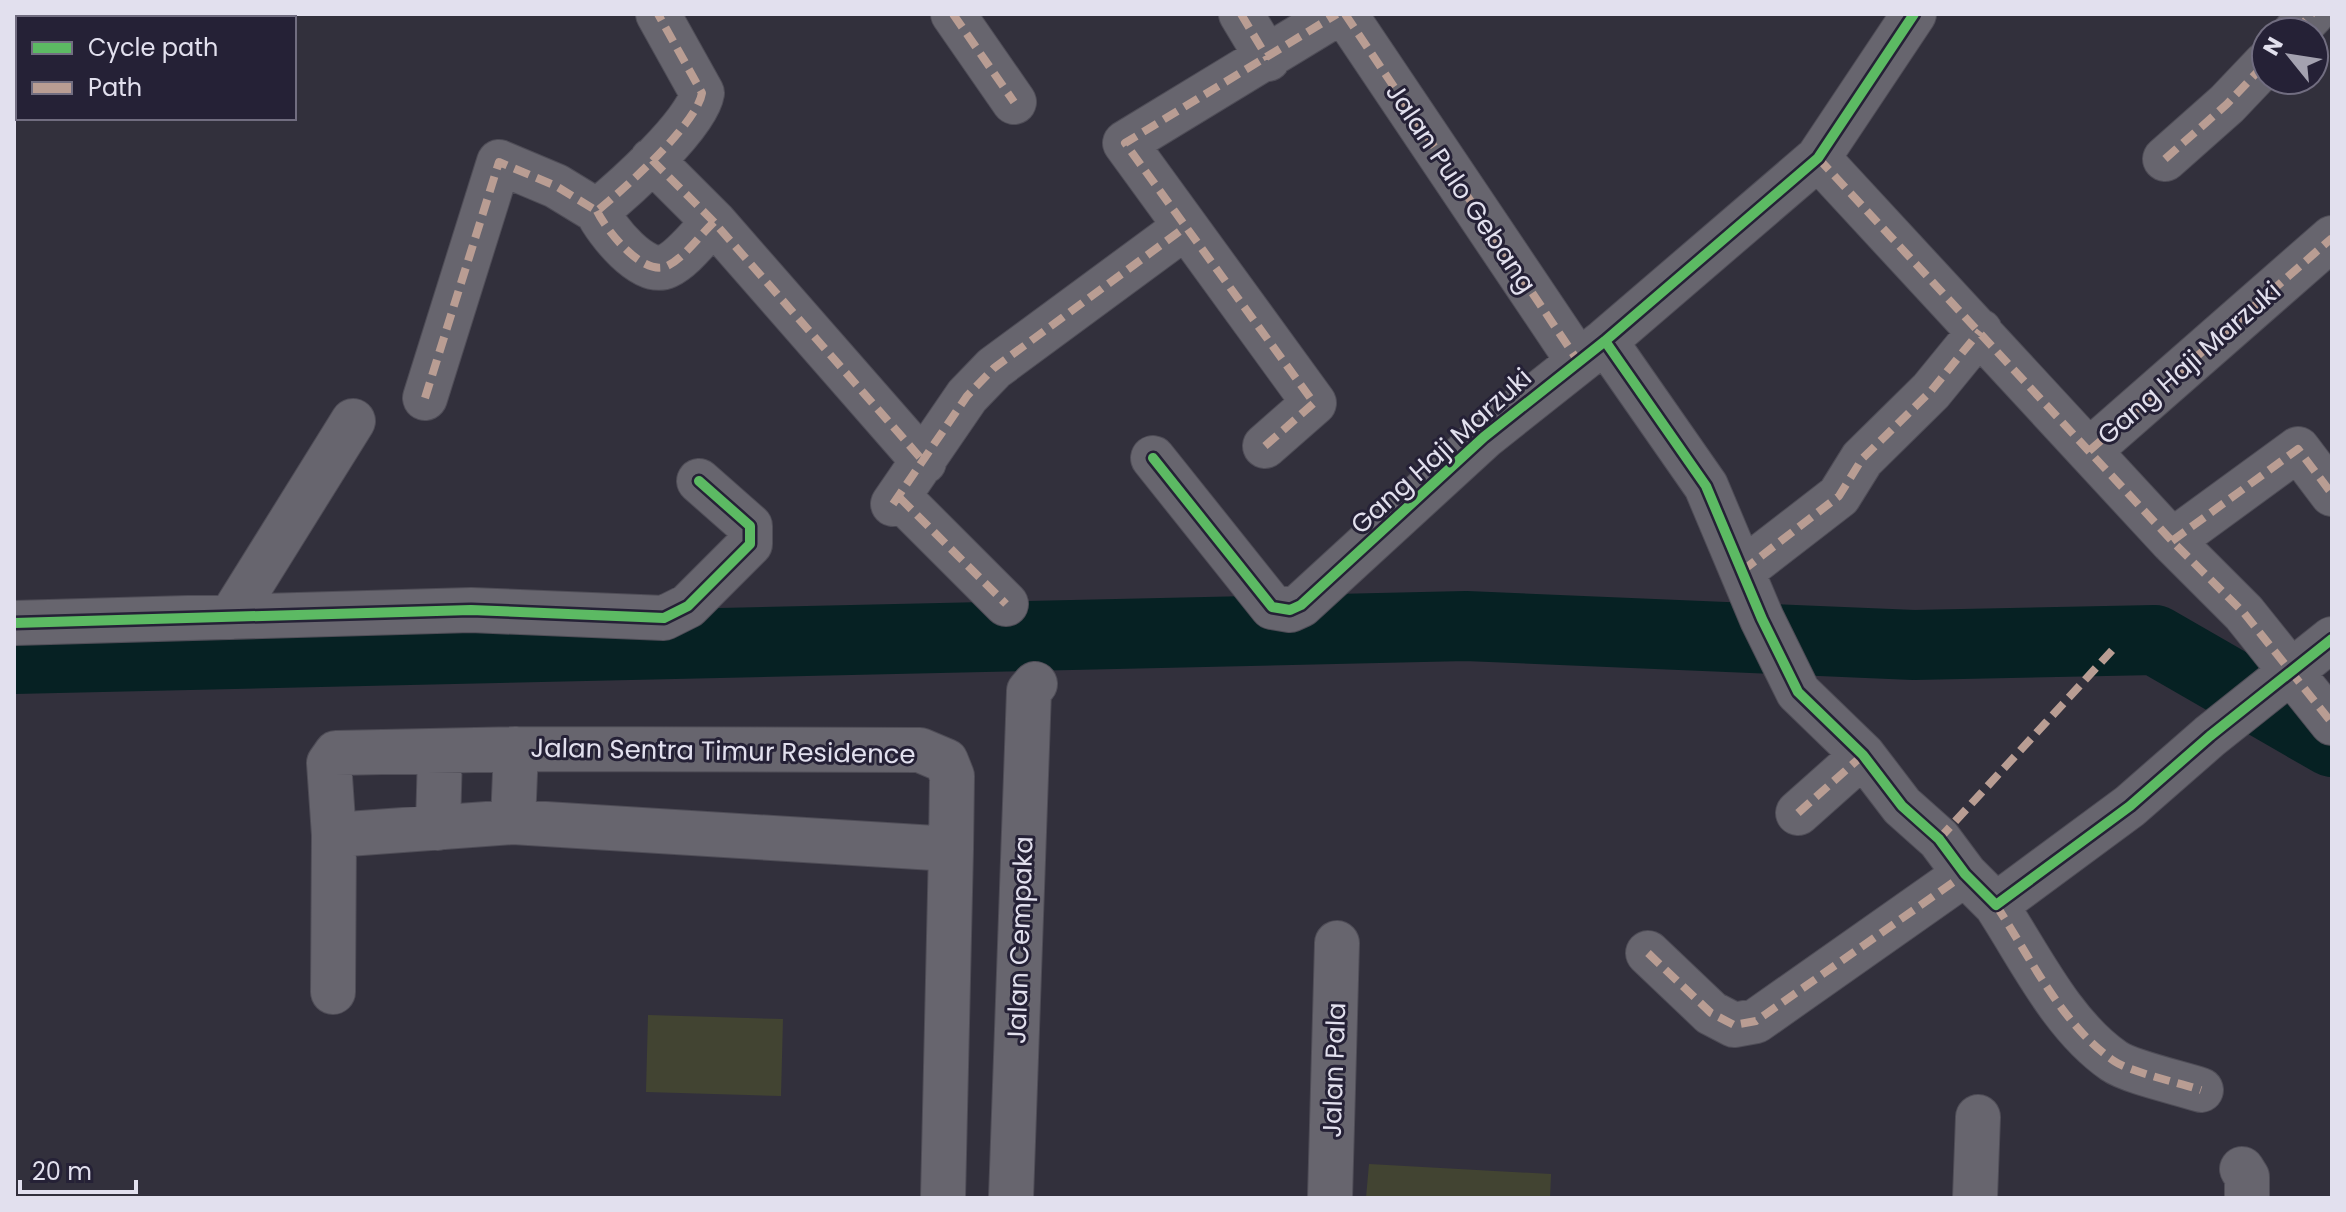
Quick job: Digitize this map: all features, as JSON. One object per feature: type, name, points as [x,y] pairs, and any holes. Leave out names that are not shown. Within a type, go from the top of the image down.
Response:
[{"type":"street","points":[[597,211],[652,160],[700,105],[702,93],[658,14]]},
{"type":"street","points":[[953,14],[1014,102]]},
{"type":"street","points":[[1241,14],[1268,59]]},
{"type":"street","points":[[1265,446],[1314,403],[1125,143],[1268,59],[1337,14]]},
{"type":"street","name":"Jalan Pulo Gebang","points":[[1345,14],[1592,351],[1706,486],[1762,619],[1798,692],[1863,755],[1902,806],[1939,839],[1965,874],[1996,905],[2062,1006],[2092,1041],[2116,1062],[2201,1090]]},
{"type":"street","points":[[1818,158],[1914,14]]},
{"type":"street","points":[[2165,159],[2250,80]]},
{"type":"street","name":"Gang Haji Marzuki","points":[[1153,458],[1272,607],[1290,610],[1335,576],[1494,428],[1592,351],[1818,158],[2089,451],[2332,238]]},
{"type":"street","points":[[652,160],[714,222],[924,462]]},
{"type":"street","points":[[425,398],[499,162],[556,186],[597,211],[605,228],[638,260],[654,267],[668,266],[714,222]]},
{"type":"street","points":[[1006,604],[897,501],[967,396],[994,368],[1184,228]]},
{"type":"street","points":[[1742,571],[1839,496],[1862,459],[1931,391],[1980,331]]},
{"type":"street","points":[[231,617],[353,421]]},
{"type":"street","points":[[2172,541],[2298,449],[2332,494]]},
{"type":"street","points":[[2089,451],[2244,613],[2283,679],[2332,723]]},
{"type":"street","points":[[14,623],[471,610],[664,618],[688,606],[750,544],[750,526],[699,481]]},
{"type":"street","points":[[1996,905],[2130,806],[2237,714],[2332,639]]},
{"type":"street","name":"Jalan Cempaka","points":[[1011,1198],[1029,691],[1035,684]]},
{"type":"street","points":[[513,822],[516,749]]},
{"type":"street","name":"Jalan Sentra Timur Residence","points":[[334,835],[329,763],[336,753],[516,749],[920,750],[946,761],[952,776],[943,1198]]},
{"type":"street","points":[[438,828],[440,752]]},
{"type":"street","points":[[1798,813],[1863,755]]},
{"type":"street","points":[[333,992],[334,835],[513,822],[951,849]]},
{"type":"street","points":[[1648,953],[1711,1013],[1734,1025],[1756,1021],[1965,874]]},
{"type":"street","name":"Jalan Pala","points":[[1330,1198],[1337,943]]},
{"type":"street","points":[[1975,1198],[1978,1117]]},
{"type":"green space","points":[[648,1015],[783,1019],[781,1096],[646,1092]]},
{"type":"green space","points":[[1369,1164],[1551,1174],[1550,1198],[1366,1198]]},
{"type":"waterway","points":[[14,659],[1466,626],[1914,645],[2155,640],[2332,742]]},
{"type":"marked path","points":[[425,398],[499,162],[556,186],[597,211],[657,156],[697,106],[702,93],[658,14]]},
{"type":"marked path","points":[[953,14],[1014,102]]},
{"type":"marked path","points":[[1241,14],[1268,59]]},
{"type":"marked path","points":[[1265,446],[1314,403],[1125,143],[1337,14]]},
{"type":"marked path","points":[[1345,14],[1578,361]]},
{"type":"marked path","points":[[2165,159],[2250,80]]},
{"type":"marked path","points":[[1818,158],[2172,541],[2244,613],[2332,723]]},
{"type":"marked path","points":[[652,160],[714,222],[924,462]]},
{"type":"marked path","points":[[597,211],[626,250],[647,265],[657,268],[667,266],[680,257],[714,222]]},
{"type":"marked path","points":[[893,504],[967,396],[994,368],[1184,228]]},
{"type":"marked path","points":[[2089,451],[2332,238]]},
{"type":"marked path","points":[[1742,571],[1839,496],[1862,459],[1931,391],[1980,331]]},
{"type":"marked path","points":[[2172,541],[2298,449],[2332,494]]},
{"type":"marked path","points":[[900,498],[1006,604]]},
{"type":"marked path","points":[[1939,839],[2117,645]]},
{"type":"marked path","points":[[1798,813],[1863,755]]},
{"type":"marked path","points":[[1648,953],[1711,1013],[1734,1025],[1756,1021],[1965,874]]},
{"type":"marked path","points":[[1996,905],[2048,989],[2095,1046],[2121,1065],[2201,1090]]},
{"type":"cycle path","points":[[1153,458],[1272,607],[1290,610],[1301,605],[1484,437],[1605,341],[1818,158],[1914,14]]},
{"type":"cycle path","points":[[1605,341],[1706,486],[1762,619],[1798,692],[1863,755],[1902,806],[1939,839],[1965,874],[1996,905],[2130,806],[2210,736],[2332,639]]},
{"type":"cycle path","points":[[14,623],[471,610],[664,618],[688,606],[750,544],[750,526],[699,481]]}]
